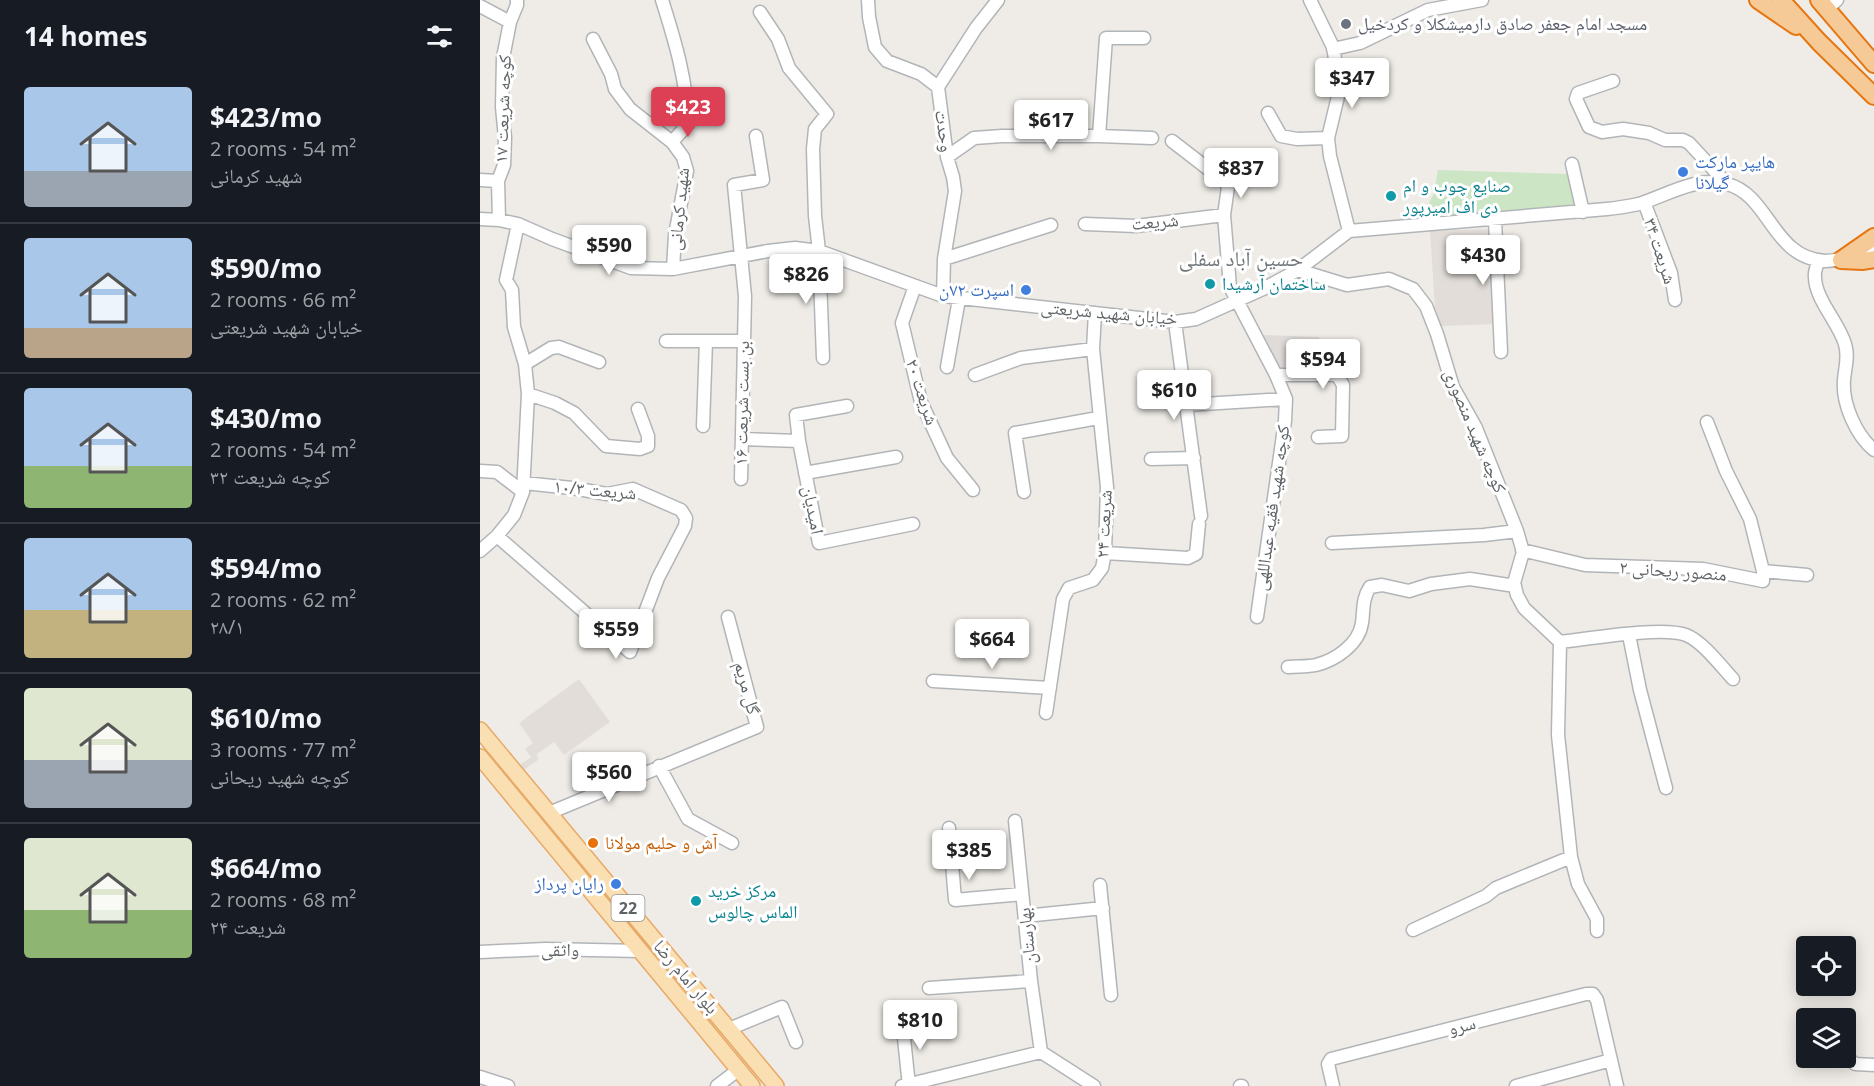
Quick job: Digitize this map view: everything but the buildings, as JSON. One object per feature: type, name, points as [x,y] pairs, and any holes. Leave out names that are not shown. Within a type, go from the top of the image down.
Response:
[{"type":"highway","points":[[1758,0],[1819,42]]},
{"type":"highway","points":[[1781,0],[1819,42],[1874,96]]},
{"type":"highway","points":[[1828,3],[1874,63]]},
{"type":"highway","points":[[1842,260],[1874,237]]},
{"type":"highway","points":[[1842,260],[1874,259]]},
{"type":"main road","name":"بلوار امام رضا","points":[[480,730],[776,1086]]},
{"type":"main road","name":"بلوار امام رضا","points":[[480,757],[752,1086]]},
{"type":"street","name":"کوچه شریعت ۱۷","points":[[499,220],[498,181],[504,165],[505,138],[502,107],[503,58],[517,0]]},
{"type":"street","points":[[662,0],[677,46],[688,105],[688,124],[672,142]]},
{"type":"street","name":"وحدت","points":[[868,0],[869,17],[876,47],[887,61],[921,74],[938,87],[947,157],[955,191],[944,259],[943,296]]},
{"type":"street","points":[[938,87],[976,28],[998,0]]},
{"type":"street","points":[[1310,0],[1334,49],[1340,88],[1328,138],[1330,156],[1349,231],[1607,210],[1644,202],[1685,186],[1726,183]]},
{"type":"street","points":[[1334,49],[1360,43],[1426,5],[1482,0]]},
{"type":"street","points":[[480,6],[510,22]]},
{"type":"street","points":[[760,12],[778,39],[789,68],[827,114],[816,129],[813,149],[823,358]]},
{"type":"street","points":[[1099,136],[1106,38],[1144,38]]},
{"type":"street","name":"شهید کرمانی","points":[[593,39],[615,89],[625,103],[672,142],[683,157],[687,171],[675,234],[674,269]]},
{"type":"street","points":[[1613,81],[1578,93],[1576,99],[1589,127],[1602,132],[1623,129],[1649,133],[1665,140],[1683,140],[1689,143],[1726,183],[1743,190],[1752,198],[1772,227],[1797,251],[1819,260],[1842,260],[1874,250]]},
{"type":"street","points":[[1268,113],[1281,136],[1296,139],[1328,138]]},
{"type":"street","name":"بن بست شریعت ۱۶","points":[[741,479],[742,341],[745,296],[734,185],[763,180],[756,136]]},
{"type":"street","points":[[947,157],[974,138],[1099,136],[1152,138]]},
{"type":"street","name":"کوچه شهید فقیه عبداللهی","points":[[1172,141],[1225,182],[1228,187],[1224,215],[1230,286],[1286,399],[1285,421],[1257,617]]},
{"type":"street","points":[[1572,164],[1583,212]]},
{"type":"street","points":[[480,180],[498,181]]},
{"type":"street","name":"شریعت ۳۴","points":[[1644,202],[1671,273],[1675,300]]},
{"type":"street","name":"شریعت","points":[[1085,224],[1136,226],[1224,215]]},
{"type":"street","name":"خیابان شهید شریعتی","points":[[480,219],[518,224],[631,268],[674,269],[795,248],[819,251],[943,296],[1175,322],[1196,319],[1237,302],[1298,270],[1349,231]]},
{"type":"street","points":[[1495,220],[1502,352]]},
{"type":"street","points":[[480,551],[497,537],[514,515],[523,487],[528,394],[525,363],[514,327],[512,290],[506,280],[506,271],[510,266],[518,224]]},
{"type":"street","points":[[944,259],[1051,225]]},
{"type":"street","points":[[1819,260],[1814,276],[1816,286],[1845,342],[1848,357],[1844,381],[1845,395],[1855,426],[1874,450]]},
{"type":"street","name":"کوچه شهید منصوری","points":[[1298,270],[1347,285],[1389,279],[1413,289],[1426,306],[1453,387],[1476,428],[1517,531],[1522,550],[1515,586]]},
{"type":"street","name":"شریعت ۲۰","points":[[915,286],[902,323],[921,402],[947,458],[973,490]]},
{"type":"street","points":[[948,367],[959,299]]},
{"type":"street","name":"شریعت ۲۴","points":[[1046,713],[1062,599],[1069,588],[1093,580],[1101,568],[1105,553],[1107,487],[1098,418],[1093,349],[1095,314]]},
{"type":"street","points":[[1105,553],[1188,558],[1196,554],[1200,520],[1194,458],[1175,322]]},
{"type":"street","points":[[666,341],[742,341]]},
{"type":"street","points":[[703,426],[706,341]]},
{"type":"street","points":[[525,363],[551,348],[559,347],[599,362]]},
{"type":"street","points":[[975,375],[1021,358],[1093,349]]},
{"type":"street","points":[[1276,375],[1337,375],[1343,385],[1342,436],[1318,437]]},
{"type":"street","points":[[528,394],[555,403],[574,413],[606,446],[640,449],[648,446],[648,436],[638,409]]},
{"type":"street","points":[[1187,405],[1286,399]]},
{"type":"street","name":"امیدیان","points":[[847,406],[796,416],[819,543],[913,524]]},
{"type":"street","points":[[1024,492],[1015,433],[1098,418]]},
{"type":"street","points":[[1707,422],[1726,471],[1750,519],[1763,571],[1807,575]]},
{"type":"street","points":[[742,439],[800,441]]},
{"type":"street","points":[[805,473],[896,457]]},
{"type":"street","points":[[1151,459],[1194,458]]},
{"type":"street","points":[[480,471],[497,472],[523,487]]},
{"type":"street","name":"شریعت ۱۰/۳","points":[[497,537],[630,652],[658,578],[685,526],[686,518],[681,510],[633,489],[606,494],[572,488],[523,487]]},
{"type":"street","points":[[1332,543],[1484,535],[1517,531]]},
{"type":"street","name":"منصور ریحانی ۲","points":[[1522,550],[1585,565],[1702,569],[1763,581],[1763,571]]},
{"type":"street","points":[[1288,667],[1317,665],[1338,655],[1356,640],[1362,626],[1364,596],[1370,587],[1382,585],[1409,591],[1431,584],[1470,579],[1515,586],[1524,608],[1560,642],[1558,735],[1571,857],[1578,884],[1597,919],[1597,931]]},
{"type":"street","name":"گل مریم","points":[[659,766],[757,727],[728,617]]},
{"type":"street","points":[[1560,642],[1662,631],[1686,635],[1706,650],[1733,679]]},
{"type":"street","points":[[1629,635],[1640,690],[1666,788]]},
{"type":"street","points":[[933,681],[1050,688]]},
{"type":"street","points":[[549,813],[659,766],[688,819],[732,843]]},
{"type":"street","name":"بهارستان","points":[[1015,821],[1031,981],[1041,1052]]},
{"type":"street","points":[[949,828],[955,900],[1022,894]]},
{"type":"street","points":[[1413,930],[1485,896],[1496,888],[1571,857]]},
{"type":"street","points":[[1101,885],[1111,994]]},
{"type":"street","points":[[1025,916],[1103,908]]},
{"type":"street","name":"واثقی","points":[[480,952],[545,949],[640,951]]},
{"type":"street","points":[[929,988],[1031,981]]},
{"type":"street","name":"سرو","points":[[1333,1086],[1328,1064],[1330,1059],[1586,994],[1593,994],[1597,1000],[1611,1060]]},
{"type":"street","points":[[729,1029],[782,1007],[796,1042]]},
{"type":"street","points":[[902,1019],[906,1086],[1041,1052],[1094,1086]]},
{"type":"street","points":[[1516,1086],[1611,1060],[1617,1086]]},
{"type":"street","points":[[1856,1064],[1874,1065]]},
{"type":"street","points":[[717,1086],[738,1070]]},
{"type":"street","points":[[480,1077],[508,1086]]},
{"type":"shaded area","points":[[1490,229],[1495,324],[1441,326],[1435,308],[1430,231]]},
{"type":"shaded area","points":[[1263,335],[1319,337],[1316,370],[1279,371],[1269,354]]},
{"type":"shaded area","points":[[579,679],[610,722],[564,755],[554,742],[537,754],[538,760],[521,772],[517,767],[531,757],[525,749],[533,743],[519,723]]},
{"type":"green space","points":[[1438,170],[1569,174],[1576,210],[1428,219],[1424,213],[1434,193]]},
{"type":"place","name":"مسجد امام جعفر صادق دارمیشکلا و کردخیل","points":[[1346,24]]},
{"type":"place","name":"هایپر مارکت گیلانا","points":[[1683,172]]},
{"type":"place","name":"صنایع چوب و ام دی اف امیرپور","points":[[1391,196]]},
{"type":"place","name":"ساختمان آرشیدا","points":[[1210,284]]},
{"type":"place","name":"اسپرت ۷۲ن","points":[[1026,290]]},
{"type":"place","name":"آش و حلیم مولانا","points":[[593,843]]},
{"type":"place","name":"رایان پرداز","points":[[616,884]]},
{"type":"place","name":"مرکز خرید الماس چالوس","points":[[696,901]]},
{"type":"district","name":"حسین آباد سفلی","points":[[1241,259]]}]
